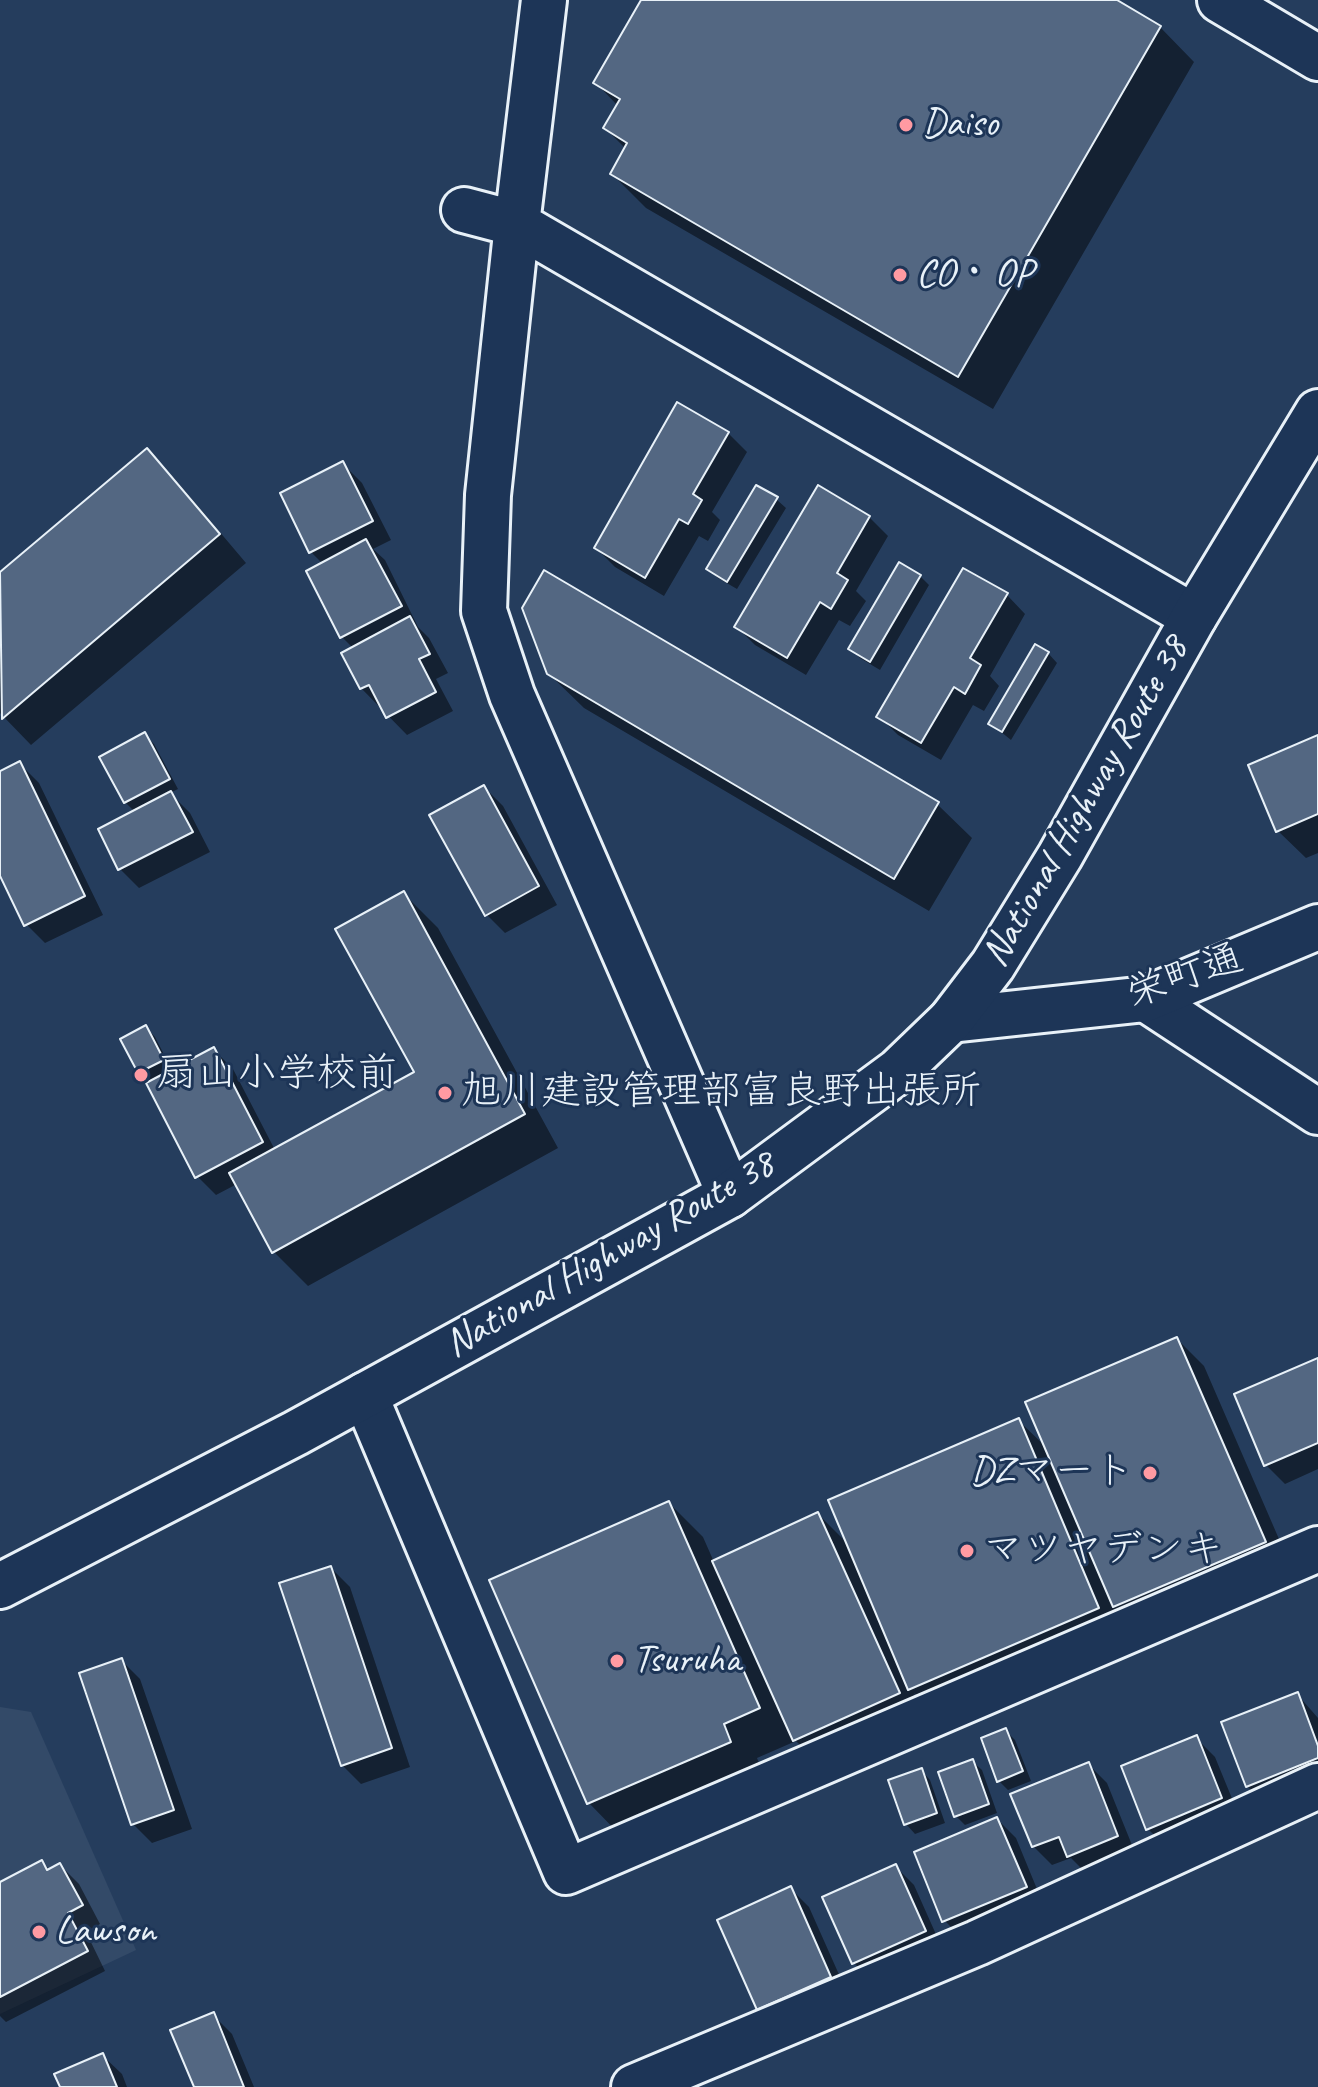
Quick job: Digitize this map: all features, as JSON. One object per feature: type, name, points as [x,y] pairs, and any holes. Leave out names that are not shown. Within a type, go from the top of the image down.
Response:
[{"type":"main road","points":[[544,0],[488,495],[484,611],[512,695],[730,1195]]},
{"type":"main road","points":[[1220,0],[1318,58]]},
{"type":"main road","points":[[464,210],[517,224],[1194,617]]},
{"type":"main road","name":"National Highway Route 38","points":[[0,1586],[365,1395],[730,1195],[898,1071],[951,1020],[993,965],[1052,870],[1194,617],[1318,412]]},
{"type":"main road","name":"栄町通","points":[[951,1020],[1146,999],[1318,927]]},
{"type":"main road","points":[[1146,999],[1318,1112]]},
{"type":"main road","points":[[365,1395],[566,1872],[1318,1549]]},
{"type":"main road","points":[[634,2087],[977,1943],[1318,1786]]},
{"type":"shaded area","points":[[0,1707],[31,1712],[136,1950],[0,2014]]},
{"type":"building","name":"CO・OP","points":[[641,0],[1117,0],[1161,26],[958,377],[610,174],[627,143],[603,128],[620,99],[593,83]]},
{"type":"building","points":[[677,402],[729,432],[693,494],[702,500],[688,524],[679,519],[645,578],[594,548]]},
{"type":"building","points":[[147,448],[220,534],[2,719],[0,572]]},
{"type":"building","points":[[343,461],[373,521],[309,553],[280,493]]},
{"type":"building","points":[[756,485],[778,497],[727,582],[706,569]]},
{"type":"building","points":[[818,485],[870,516],[837,573],[848,580],[831,609],[820,602],[787,658],[734,627]]},
{"type":"building","points":[[366,539],[402,606],[340,638],[306,571]]},
{"type":"building","points":[[899,562],[921,575],[870,662],[848,649]]},
{"type":"building","points":[[963,568],[1008,593],[970,658],[981,665],[965,694],[954,687],[921,743],[876,717]]},
{"type":"building","points":[[544,570],[939,802],[894,879],[547,674],[522,608]]},
{"type":"building","points":[[410,616],[430,654],[419,659],[436,692],[386,718],[369,685],[360,689],[341,653]]},
{"type":"building","points":[[1035,644],[1049,652],[1002,732],[988,724]]},
{"type":"building","points":[[145,732],[170,779],[124,803],[99,757]]},
{"type":"building","points":[[1318,735],[1318,814],[1276,832],[1248,765]]},
{"type":"building","points":[[20,761],[85,896],[24,926],[0,876],[0,771]]},
{"type":"building","points":[[484,785],[539,886],[485,916],[429,815]]},
{"type":"building","points":[[171,791],[193,832],[118,870],[98,829]]},
{"type":"building","name":"旭川建設管理部富良野出張所","points":[[404,891],[525,1114],[272,1253],[229,1173],[414,1072],[335,929]]},
{"type":"building","points":[[146,1025],[164,1060],[138,1073],[120,1039]]},
{"type":"building","points":[[214,1047],[263,1142],[195,1178],[146,1083]]},
{"type":"building","points":[[1177,1337],[1266,1542],[1113,1607],[1025,1402]]},
{"type":"building","points":[[1318,1358],[1318,1443],[1264,1466],[1234,1394]]},
{"type":"building","points":[[1019,1418],[1099,1608],[908,1690],[828,1500]]},
{"type":"building","points":[[669,1501],[760,1708],[724,1724],[731,1742],[587,1804],[489,1580]]},
{"type":"building","points":[[818,1512],[900,1693],[793,1741],[712,1561]]},
{"type":"building","points":[[331,1566],[392,1748],[341,1766],[279,1583]]},
{"type":"building","points":[[122,1658],[174,1810],[131,1825],[79,1673]]},
{"type":"building","points":[[1298,1692],[1318,1746],[1318,1758],[1246,1787],[1221,1722]]},
{"type":"building","points":[[1006,1728],[1023,1771],[997,1782],[981,1738]]},
{"type":"building","points":[[1197,1735],[1222,1798],[1146,1830],[1121,1766]]},
{"type":"building","points":[[973,1759],[989,1804],[954,1817],[938,1772]]},
{"type":"building","points":[[1089,1762],[1118,1836],[1067,1857],[1059,1837],[1032,1847],[1010,1794]]},
{"type":"building","points":[[922,1768],[937,1813],[904,1825],[888,1780]]},
{"type":"building","points":[[997,1817],[1027,1887],[942,1922],[914,1852]]},
{"type":"building","name":"Lawson","points":[[42,1860],[47,1870],[60,1863],[83,1905],[68,1913],[88,1951],[0,1997],[0,1882]]},
{"type":"building","points":[[896,1864],[926,1931],[852,1964],[822,1897]]},
{"type":"building","points":[[791,1886],[831,1977],[757,2010],[717,1920]]},
{"type":"building","points":[[214,2012],[244,2087],[194,2087],[170,2030]]},
{"type":"building","points":[[103,2053],[117,2087],[60,2087],[54,2074]]},
{"type":"place","name":"Daiso","points":[[906,125]]},
{"type":"place","name":"CO・OP","points":[[900,275]]},
{"type":"place","name":"扇山小学校前","points":[[141,1075]]},
{"type":"place","name":"旭川建設管理部富良野出張所","points":[[445,1093]]},
{"type":"place","name":"DZマート","points":[[1150,1473]]},
{"type":"place","name":"マツヤデンキ","points":[[967,1551]]},
{"type":"place","name":"Tsuruha","points":[[617,1661]]},
{"type":"place","name":"Lawson","points":[[39,1932]]}]
